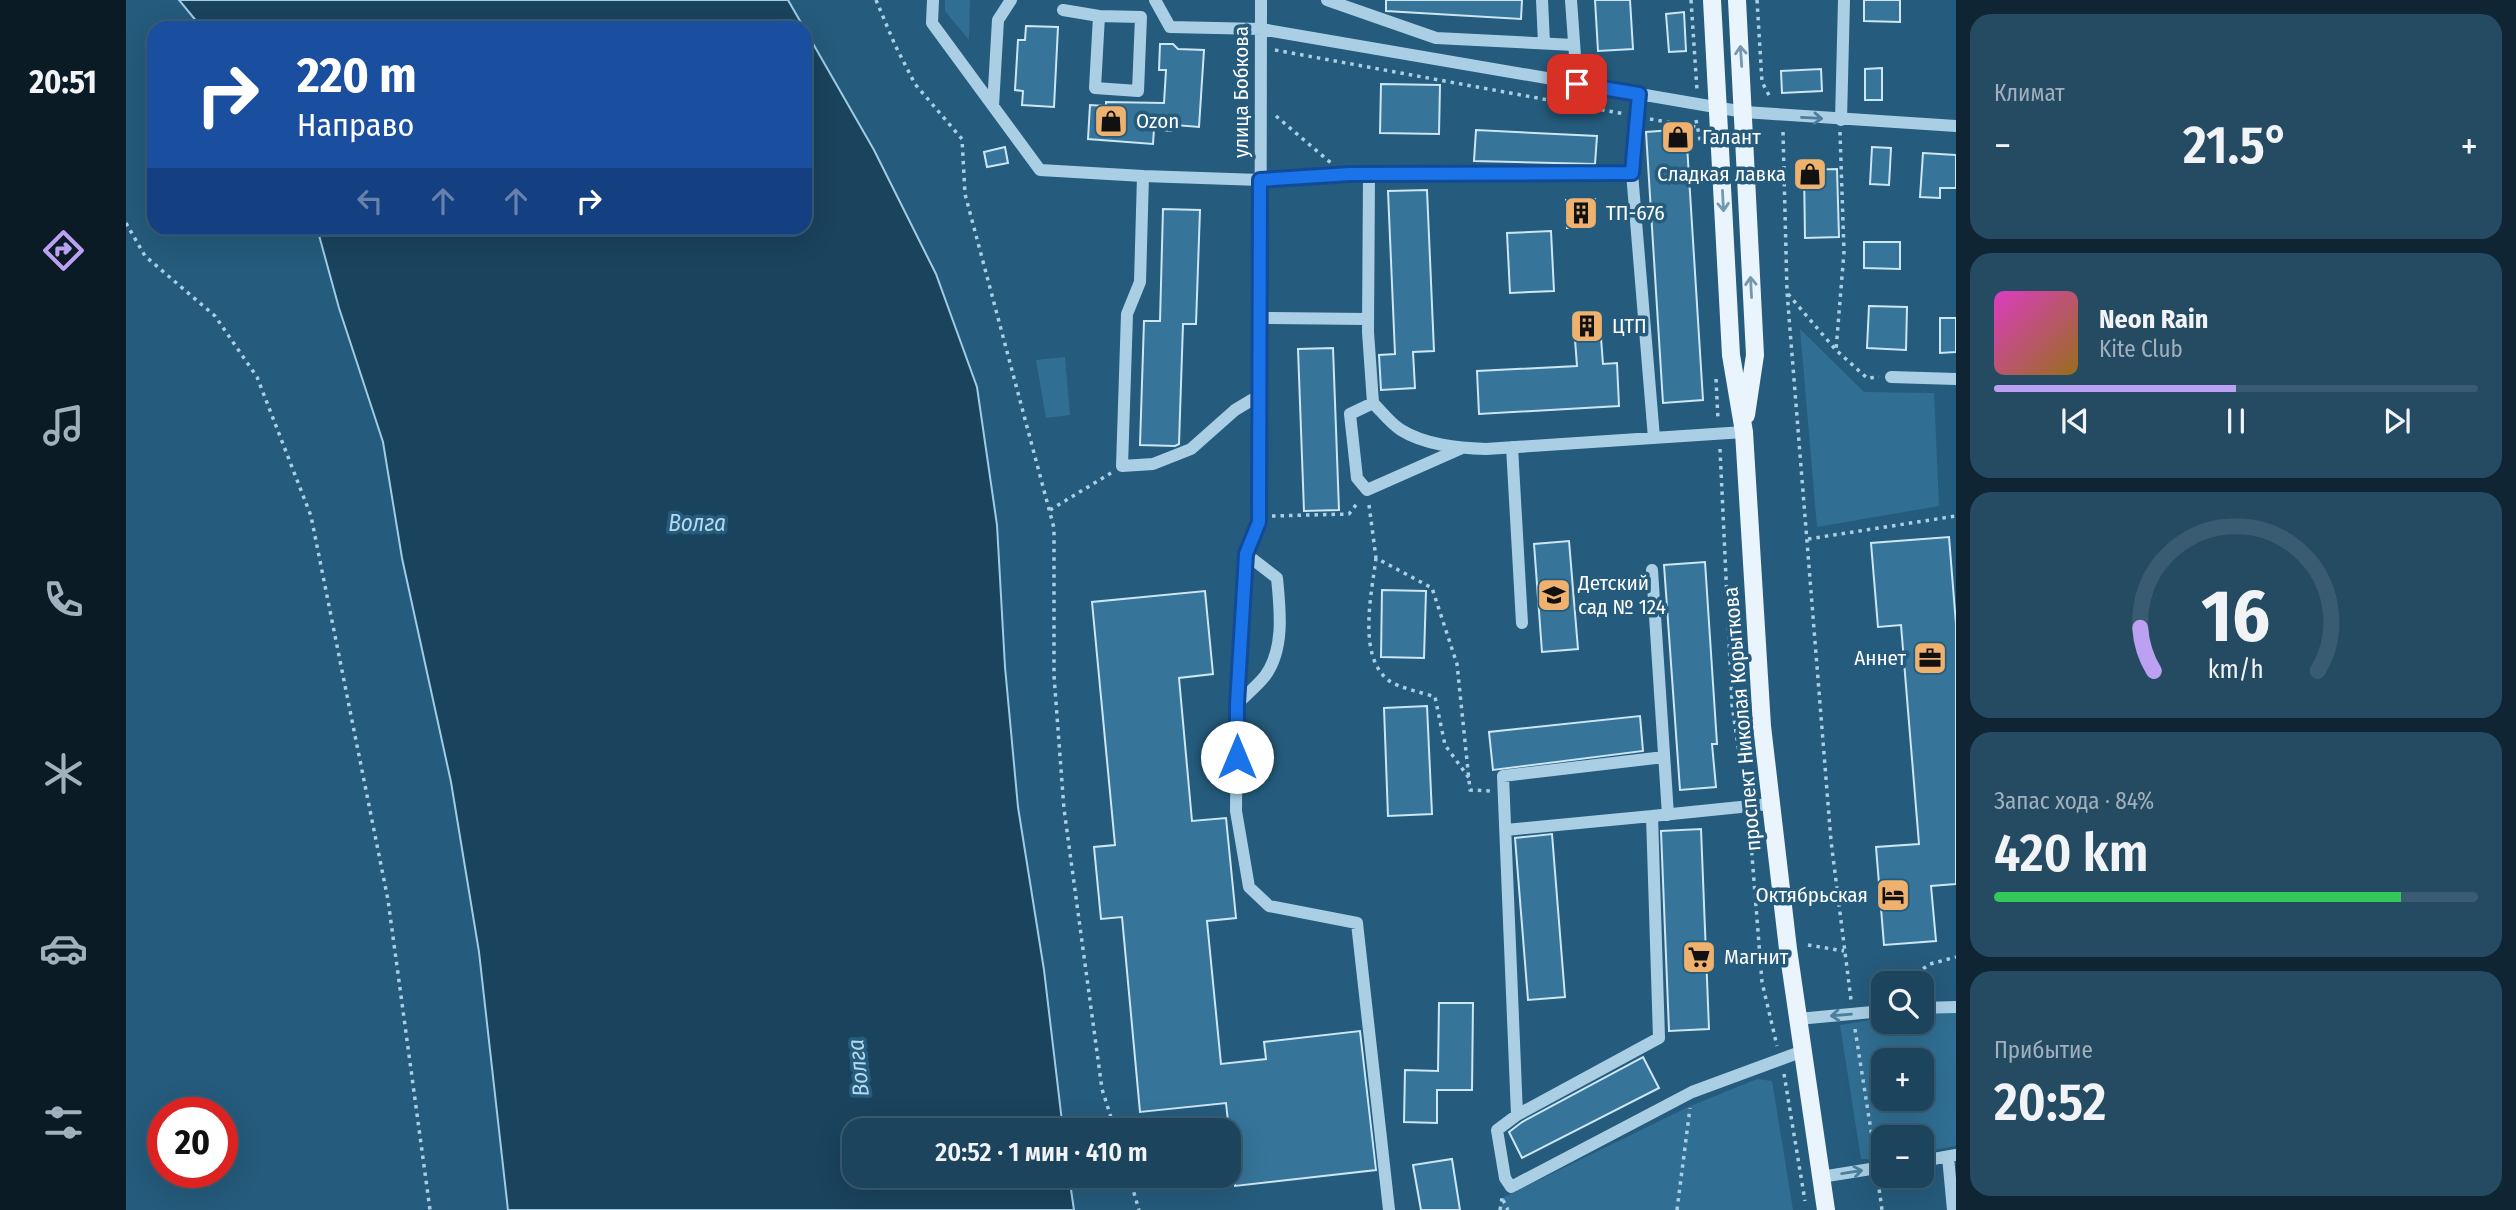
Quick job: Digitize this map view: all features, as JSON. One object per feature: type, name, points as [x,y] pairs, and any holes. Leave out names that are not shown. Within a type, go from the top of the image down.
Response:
[{"type":"main road","name":"проспект Николая Корыткова","points":[[1712,0],[1731,355],[1744,432],[1770,804],[1826,1210]]},
{"type":"main road","name":"проспект Николая Корыткова","points":[[1737,0],[1755,355],[1744,432]]},
{"type":"street","points":[[933,0],[932,23],[1040,170],[1260,180],[1350,174],[1632,173]]},
{"type":"street","points":[[993,106],[998,20],[1012,0]]},
{"type":"street","name":"улица Бобкова","points":[[1261,0],[1260,519],[1246,554],[1237,704],[1236,811],[1249,887],[1269,906],[1357,923],[1389,1210]]},
{"type":"street","points":[[1327,0],[1436,38],[1574,45]]},
{"type":"street","points":[[1542,0],[1544,43]]},
{"type":"street","points":[[1571,0],[1577,84]]},
{"type":"street","points":[[1840,120],[1844,0]]},
{"type":"street","points":[[1063,10],[1098,16],[1149,18],[1159,6],[1170,27],[1261,29],[1744,112],[1956,126]]},
{"type":"street","points":[[1098,16],[1096,89],[1138,91],[1141,18]]},
{"type":"street","points":[[1639,94],[1632,173],[1654,438]]},
{"type":"street","points":[[1369,174],[1368,319],[1373,403],[1399,429],[1417,438],[1462,448],[1744,432]]},
{"type":"street","points":[[1143,176],[1140,282],[1127,314],[1122,466],[1153,464],[1191,449],[1235,410],[1260,395]]},
{"type":"street","points":[[1260,318],[1368,319]]},
{"type":"street","points":[[1891,377],[1956,379]]},
{"type":"street","points":[[1373,403],[1349,414],[1357,478],[1367,490],[1462,448]]},
{"type":"street","points":[[1512,447],[1522,623]]},
{"type":"street","points":[[1237,704],[1265,675],[1277,648],[1277,578],[1246,554]]},
{"type":"street","points":[[1652,570],[1668,815]]},
{"type":"street","points":[[1517,1115],[1503,776],[1664,757]]},
{"type":"street","points":[[1506,830],[1770,804]]},
{"type":"street","points":[[1651,816],[1659,1038],[1517,1115],[1497,1130],[1505,1178],[1511,1186],[1692,1092],[1803,1051]]},
{"type":"street","points":[[1934,1008],[1956,1007]]},
{"type":"street","points":[[1798,1019],[1871,1012]]},
{"type":"street","points":[[1934,1159],[1952,1156],[1953,1210]]},
{"type":"street","points":[[1821,1177],[1871,1169]]},
{"type":"path","points":[[876,0],[915,84],[962,139],[965,194],[1054,528],[1054,676],[1064,809],[1102,1089],[1111,1118]]},
{"type":"path","points":[[1691,0],[1698,90]]},
{"type":"path","points":[[1757,0],[1762,82],[1773,102]]},
{"type":"path","points":[[1261,46],[1696,127],[1696,120]]},
{"type":"path","points":[[1272,113],[1335,166],[1350,174]]},
{"type":"path","points":[[1836,350],[1844,251],[1840,120]]},
{"type":"path","points":[[1783,132],[1787,292],[1831,841],[1853,1014],[1873,1125]]},
{"type":"path","points":[[126,223],[145,256],[215,316],[257,377],[311,516],[388,900],[430,1210]]},
{"type":"path","points":[[1787,292],[1836,350],[1867,378],[1891,377]]},
{"type":"path","points":[[1050,510],[1122,466]]},
{"type":"path","points":[[1260,519],[1349,514],[1367,490]]},
{"type":"path","points":[[1367,490],[1376,558],[1370,604],[1370,653],[1388,680],[1435,697],[1445,745],[1469,778]]},
{"type":"path","points":[[1808,539],[1956,516]]},
{"type":"path","points":[[1376,558],[1432,588],[1457,664],[1470,790],[1504,792]]},
{"type":"path","points":[[1808,945],[1844,951]]},
{"type":"path","points":[[1920,971],[1930,964],[1956,957]]},
{"type":"path","points":[[1677,1210],[1692,1092]]},
{"type":"path","points":[[1133,1188],[1139,1210]]},
{"type":"path","points":[[1881,1188],[1882,1210]]},
{"type":"path","points":[[1502,1198],[1508,1210]]},
{"type":"shaded area","points":[[945,0],[970,0],[969,40],[945,11]]},
{"type":"shaded area","points":[[1800,329],[1864,392],[1934,393],[1939,506],[1817,527]]},
{"type":"shaded area","points":[[1065,357],[1070,415],[1046,418],[1036,360]]},
{"type":"shaded area","points":[[1956,1013],[1956,1146],[1934,1150],[1934,1125],[1871,1125],[1871,1159],[1861,1159],[1840,1025],[1871,1020],[1871,1034],[1934,1034],[1934,1014]]},
{"type":"shaded area","points":[[1757,1079],[1772,1081],[1793,1210],[1502,1210],[1502,1198],[1688,1107]]},
{"type":"water","points":[[179,0],[788,0],[800,21],[196,21]]},
{"type":"water","name":"Волга","points":[[812,42],[874,150],[936,274],[977,387],[997,525],[1005,667],[1018,807],[1044,970],[1062,1118],[842,1118],[842,1188],[1071,1188],[1074,1210],[508,1210],[479,952],[451,782],[402,558],[383,442],[339,308],[319,235],[812,235]]},
{"type":"building","points":[[1386,0],[1522,0],[1521,19],[1386,11]]},
{"type":"building","points":[[1595,0],[1630,0],[1633,49],[1598,51]]},
{"type":"building","points":[[1864,0],[1900,0],[1900,22],[1864,21]]},
{"type":"building","points":[[1684,12],[1686,51],[1669,52],[1666,14]]},
{"type":"building","points":[[1026,26],[1058,27],[1054,107],[1022,105],[1023,91],[1015,90],[1018,40],[1025,40]]},
{"type":"building","points":[[1160,44],[1173,44],[1178,49],[1204,50],[1199,127],[1175,125],[1171,131],[1154,129],[1153,144],[1088,139],[1090,105],[1106,106],[1106,102],[1164,103],[1166,70],[1159,70]]},
{"type":"building","points":[[1882,68],[1882,100],[1865,100],[1865,69]]},
{"type":"building","points":[[1821,69],[1822,91],[1782,93],[1781,71]]},
{"type":"building","points":[[1381,84],[1440,85],[1439,134],[1380,133]]},
{"type":"building","points":[[1686,129],[1703,400],[1663,403],[1646,132]]},
{"type":"building","points":[[1476,130],[1597,136],[1595,164],[1474,161]]},
{"type":"building","points":[[1005,147],[1008,163],[987,167],[984,152]]},
{"type":"building","points":[[1872,147],[1891,148],[1889,185],[1870,184]]},
{"type":"building","points":[[1923,153],[1956,155],[1956,188],[1940,188],[1940,198],[1920,197]]},
{"type":"building","points":[[1837,169],[1839,237],[1805,238],[1804,170]]},
{"type":"building","points":[[1427,190],[1434,351],[1413,352],[1415,388],[1381,390],[1379,355],[1395,354],[1388,191]]},
{"type":"building","name":"ТП-676","points":[[1595,199],[1595,226],[1567,228],[1566,200]]},
{"type":"building","points":[[1163,209],[1200,210],[1196,324],[1183,324],[1179,444],[1175,446],[1140,445],[1144,321],[1160,321]]},
{"type":"building","points":[[1551,231],[1554,291],[1510,293],[1507,233]]},
{"type":"building","points":[[1864,242],[1900,242],[1900,269],[1864,268]]},
{"type":"building","points":[[1869,306],[1907,307],[1906,350],[1867,348]]},
{"type":"building","points":[[1599,312],[1603,364],[1617,363],[1619,406],[1479,414],[1477,371],[1577,366],[1573,313]]},
{"type":"building","points":[[1940,318],[1956,318],[1956,352],[1940,353]]},
{"type":"building","points":[[1333,348],[1339,510],[1304,511],[1298,349]]},
{"type":"building","points":[[1949,537],[1956,624],[1956,884],[1931,886],[1936,941],[1884,945],[1876,847],[1919,844],[1901,625],[1878,627],[1871,543]]},
{"type":"building","points":[[1569,541],[1578,649],[1542,652],[1534,544]]},
{"type":"building","points":[[1705,562],[1717,744],[1712,744],[1716,787],[1680,790],[1664,565]]},
{"type":"building","points":[[1382,590],[1426,591],[1424,658],[1381,657]]},
{"type":"building","points":[[1205,591],[1213,674],[1179,678],[1192,821],[1226,818],[1236,918],[1207,921],[1221,1064],[1266,1059],[1264,1042],[1360,1031],[1376,1170],[1241,1185],[1241,1118],[1228,1118],[1226,1103],[1140,1112],[1122,917],[1101,919],[1094,847],[1115,845],[1092,602]]},
{"type":"building","points":[[1427,706],[1432,814],[1388,816],[1384,708]]},
{"type":"building","points":[[1640,716],[1643,751],[1493,770],[1489,732]]},
{"type":"building","points":[[1701,829],[1709,1029],[1669,1031],[1661,831]]},
{"type":"building","points":[[1552,834],[1565,997],[1528,1000],[1515,838]]},
{"type":"building","points":[[1439,1003],[1473,1003],[1472,1090],[1437,1090],[1437,1123],[1404,1122],[1405,1070],[1438,1071]]},
{"type":"building","points":[[1643,1057],[1659,1088],[1522,1158],[1509,1132],[1522,1122]]},
{"type":"building","points":[[1452,1159],[1460,1210],[1421,1210],[1413,1165]]},
{"type":"place","name":"Ozon","points":[[1111,121]]},
{"type":"place","name":"Галант","points":[[1678,137]]},
{"type":"place","name":"Сладкая лавка","points":[[1810,174]]},
{"type":"place","name":"ТП-676","points":[[1581,213]]},
{"type":"place","name":"ЦТП","points":[[1587,326]]},
{"type":"place","name":"Детский сад № 124","points":[[1554,595]]},
{"type":"place","name":"Аннет","points":[[1930,658]]},
{"type":"place","name":"Октябрьская","points":[[1893,895]]},
{"type":"place","name":"Магнит","points":[[1699,957]]},
{"type":"route","points":[[1237,757],[1237,704],[1246,554],[1259,522],[1260,180],[1350,174],[1632,173],[1639,94],[1577,84]]}]
